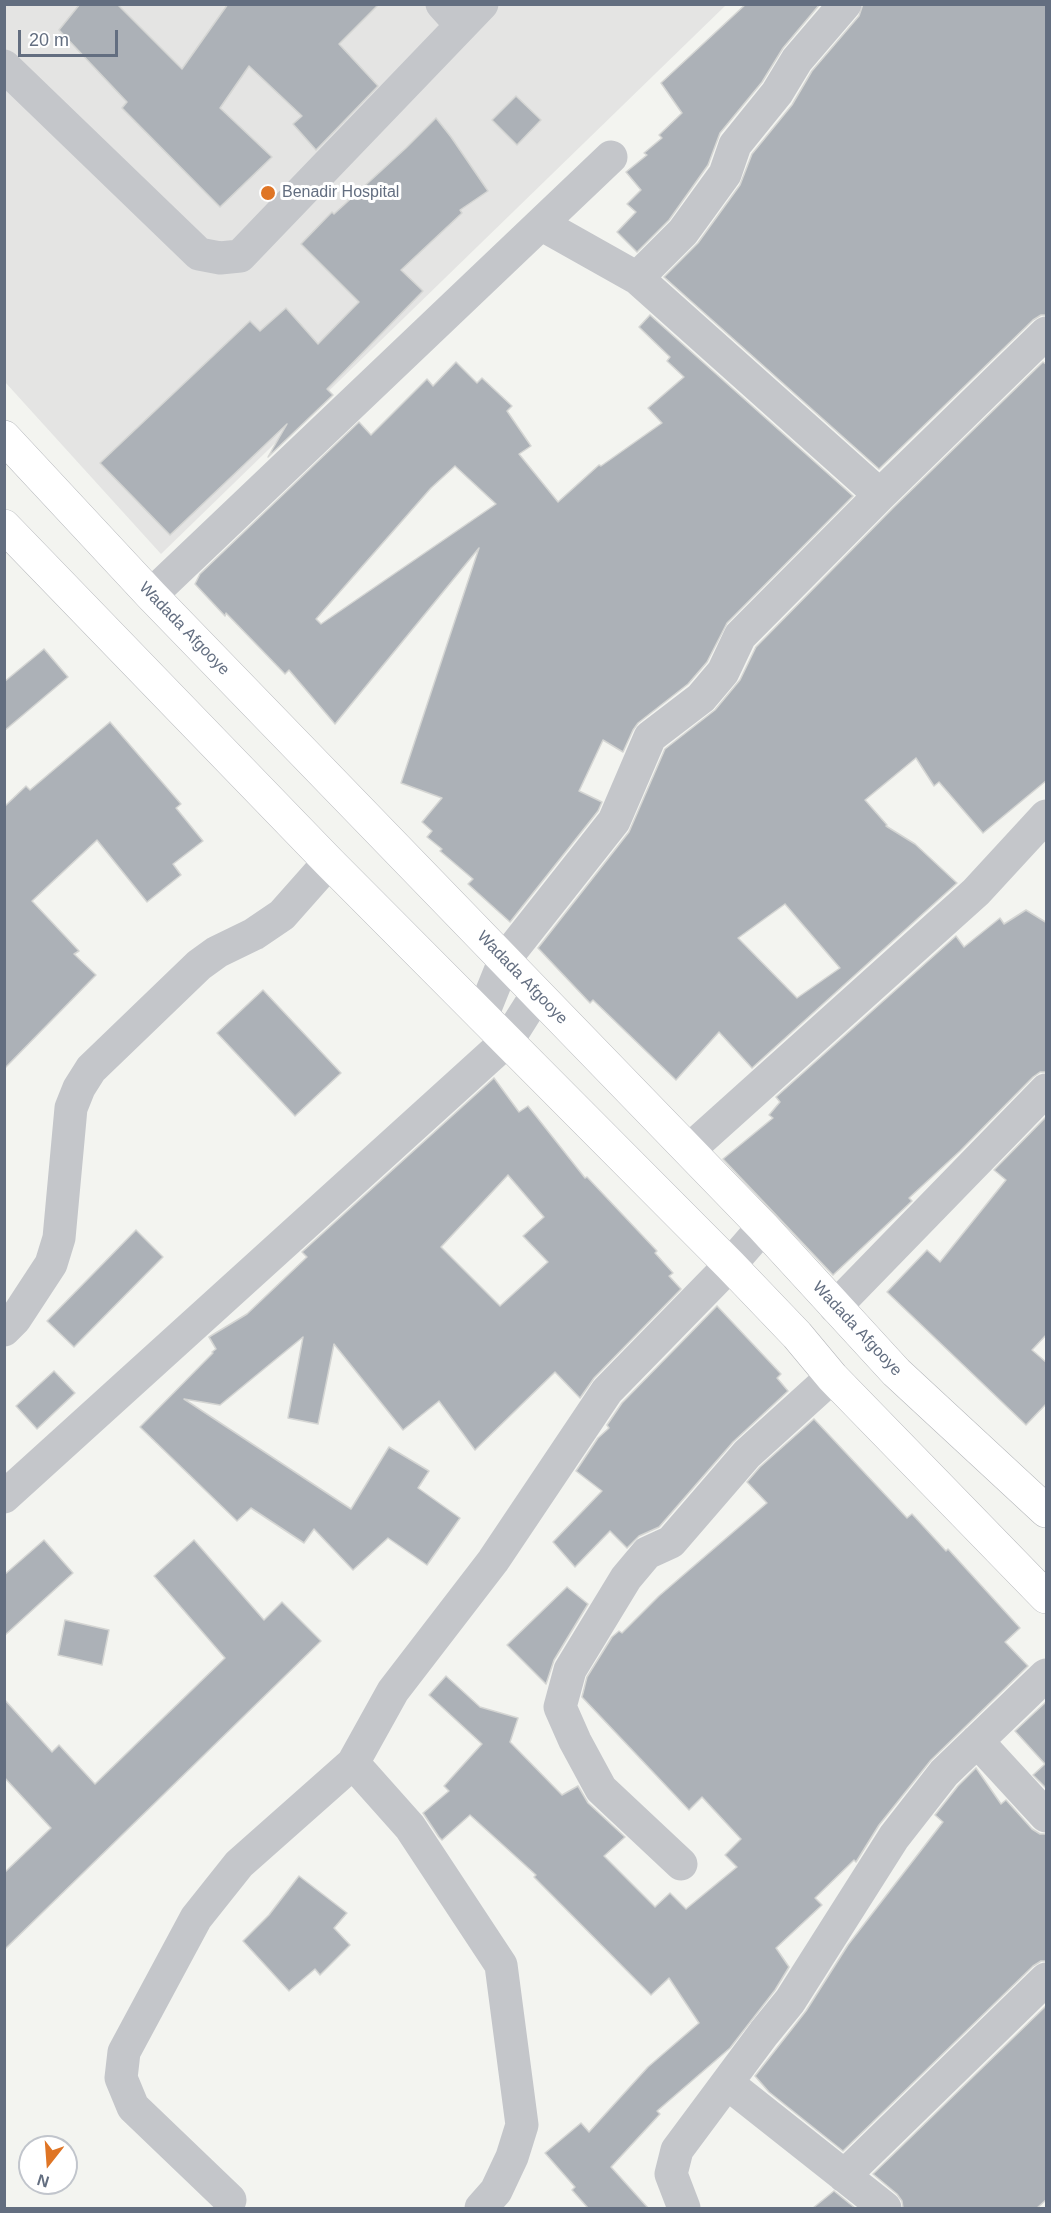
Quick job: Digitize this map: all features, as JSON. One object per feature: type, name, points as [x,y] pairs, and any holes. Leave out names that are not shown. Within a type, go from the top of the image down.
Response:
[{"type":"highway","name":"Wadada Afgooye","points":[[4,437],[151,595],[763,1227],[896,1372],[1047,1511]]},
{"type":"highway","points":[[4,526],[329,862],[730,1265],[797,1335],[832,1377],[1047,1597]]},
{"type":"street","points":[[637,278],[683,232],[725,174],[735,145],[777,93],[797,60],[845,4]]},
{"type":"street","points":[[4,66],[199,254],[220,258],[240,256],[462,11]]},
{"type":"street","points":[[151,595],[611,156]]},
{"type":"street","points":[[541,224],[637,278],[880,495]]},
{"type":"street","points":[[482,1016],[505,959],[614,820],[650,737],[701,698],[723,672],[740,636],[880,495],[1047,333]]},
{"type":"street","points":[[689,1150],[976,892],[1047,816]]},
{"type":"street","points":[[4,1330],[15,1319],[51,1264],[59,1238],[71,1108],[79,1088],[91,1069],[199,965],[217,952],[282,915],[329,862]]},
{"type":"street","points":[[4,1497],[507,1040],[537,994]]},
{"type":"street","points":[[836,1307],[1047,1090]]},
{"type":"street","points":[[230,2200],[133,2107],[122,2078],[124,2052],[196,1918],[239,1864],[353,1763],[393,1691],[493,1560],[607,1391],[730,1265],[763,1227]]},
{"type":"street","points":[[681,1864],[601,1789],[560,1707],[570,1670],[626,1578],[647,1552],[671,1542],[747,1454],[832,1377]]},
{"type":"street","points":[[684,2208],[672,2174],[677,2150],[790,2001],[894,1838],[944,1773],[1047,1675]]},
{"type":"street","points":[[977,1741],[1047,1816]]},
{"type":"street","points":[[353,1763],[410,1827],[501,1965],[522,2125],[496,2203]]},
{"type":"street","points":[[844,2176],[1047,1978]]},
{"type":"street","points":[[727,2083],[885,2208]]},
{"type":"shaded area","name":"Benadir Hospital","points":[[5,5],[726,5],[161,554],[5,382]]},
{"type":"building","points":[[80,4],[117,4],[182,69],[228,4],[379,4],[339,44],[378,86],[316,150],[293,124],[302,116],[249,66],[220,108],[272,157],[220,207],[122,108],[127,102],[59,30]]},
{"type":"building","points":[[746,4],[820,4],[783,48],[762,82],[720,133],[708,165],[669,220],[637,252],[617,232],[636,212],[627,204],[641,190],[626,172],[647,155],[644,153],[662,138],[659,135],[682,113],[661,83]]},
{"type":"building","points":[[863,4],[1047,4],[1047,315],[1041,315],[1033,320],[879,469],[664,277],[698,243],[740,185],[752,154],[792,105],[812,71],[859,16]]},
{"type":"building","points":[[516,96],[541,120],[517,145],[492,120]]},
{"type":"building","points":[[436,118],[488,191],[460,210],[462,213],[401,270],[423,291],[327,389],[333,395],[268,457],[287,424],[170,535],[100,463],[250,321],[260,331],[286,308],[318,344],[359,302],[301,244],[332,212],[334,214]]},
{"type":"building","points":[[650,315],[853,496],[727,623],[707,662],[688,684],[638,723],[623,752],[603,740],[579,791],[602,802],[598,811],[510,922],[468,884],[473,879],[427,837],[432,831],[422,822],[442,798],[401,783],[479,548],[335,724],[289,670],[285,674],[195,584],[200,574],[359,422],[371,435],[427,379],[433,386],[456,362],[477,383],[482,378],[512,406],[507,411],[531,446],[519,454],[558,502],[599,465],[601,466],[662,423],[648,408],[684,377],[667,361],[670,357],[639,327]],"holes":[[[455,466],[496,504],[321,624],[316,619],[431,488]]]},
{"type":"building","points":[[1043,362],[1047,365],[1047,780],[983,833],[939,782],[934,786],[916,758],[865,800],[886,826],[915,844],[957,883],[752,1068],[719,1032],[676,1080],[593,1000],[590,1003],[538,948],[629,832],[665,749],[715,710],[740,680],[756,647],[893,508]],"holes":[[[785,904],[840,968],[797,998],[738,938]]]},
{"type":"building","points":[[44,649],[68,677],[4,731],[4,682]]},
{"type":"building","points":[[110,722],[181,804],[176,808],[203,841],[173,864],[181,875],[147,902],[97,840],[32,901],[79,951],[74,954],[96,975],[4,1069],[4,807],[26,786],[30,790]]},
{"type":"building","points":[[1026,910],[1047,923],[1047,1072],[1040,1072],[1033,1077],[960,1151],[909,1198],[912,1201],[833,1275],[723,1159],[773,1118],[769,1115],[780,1102],[776,1097],[956,936],[964,947],[1000,918],[1004,924]]},
{"type":"building","points":[[263,990],[341,1073],[295,1116],[217,1033]]},
{"type":"building","points":[[494,1078],[519,1112],[528,1106],[585,1178],[587,1177],[657,1251],[655,1253],[673,1273],[669,1276],[681,1289],[594,1378],[580,1398],[555,1372],[475,1450],[439,1401],[403,1430],[334,1344],[318,1424],[288,1418],[303,1337],[220,1405],[184,1399],[351,1509],[389,1447],[429,1471],[418,1488],[460,1518],[427,1565],[388,1538],[353,1570],[314,1529],[304,1543],[251,1508],[237,1521],[140,1427],[213,1353],[216,1349],[209,1337],[247,1314],[307,1257],[302,1252]],"holes":[[[508,1175],[544,1217],[523,1236],[548,1262],[500,1306],[441,1247]]]},
{"type":"building","points":[[1047,1116],[1047,1334],[1032,1350],[1047,1363],[1047,1403],[1026,1425],[887,1292],[927,1250],[940,1262],[1006,1180],[994,1170]]},
{"type":"building","points":[[136,1230],[163,1257],[74,1347],[47,1321]]},
{"type":"building","points":[[717,1306],[781,1374],[777,1378],[788,1391],[733,1442],[659,1527],[639,1536],[627,1548],[610,1531],[575,1567],[553,1542],[602,1491],[576,1471],[598,1438],[609,1428],[607,1425],[622,1403]]},
{"type":"building","points":[[54,1371],[75,1393],[37,1429],[16,1406]]},
{"type":"building","points":[[814,1419],[907,1518],[912,1514],[946,1551],[948,1549],[1020,1628],[1005,1642],[1028,1666],[931,1760],[879,1825],[856,1862],[854,1860],[815,1898],[822,1905],[776,1948],[789,1967],[775,1990],[730,2048],[657,2111],[660,2114],[611,2167],[648,2208],[588,2208],[572,2190],[575,2187],[545,2153],[581,2123],[589,2132],[648,2067],[699,2023],[669,1978],[651,1995],[534,1877],[536,1875],[470,1815],[442,1840],[439,1837],[423,1813],[449,1791],[444,1786],[482,1744],[429,1695],[446,1676],[480,1707],[518,1718],[510,1742],[562,1795],[578,1786],[588,1803],[625,1837],[604,1856],[655,1907],[670,1893],[686,1909],[737,1867],[725,1855],[741,1839],[702,1797],[689,1810],[582,1697],[587,1677],[612,1637],[619,1631],[622,1633],[659,1596],[767,1503],[747,1482],[760,1467]]},
{"type":"building","points":[[44,1540],[73,1573],[4,1636],[4,1575]]},
{"type":"building","points":[[194,1540],[264,1620],[282,1602],[321,1641],[4,1950],[4,1873],[51,1828],[4,1777],[4,1699],[52,1752],[59,1745],[95,1784],[225,1658],[154,1576]]},
{"type":"building","points":[[567,1587],[588,1604],[554,1660],[546,1684],[507,1645]]},
{"type":"building","points":[[65,1620],[109,1630],[102,1665],[58,1655]]},
{"type":"building","points":[[1047,1701],[1047,1789],[1033,1775],[1045,1764],[1015,1731]]},
{"type":"building","points":[[976,1768],[1001,1804],[1006,1800],[1032,1829],[1040,1834],[1047,1834],[1047,1961],[1041,1961],[1033,1966],[843,2151],[769,2092],[755,2076],[806,2011],[848,1945],[943,1822],[935,1815]]},
{"type":"building","points":[[299,1876],[347,1913],[334,1928],[350,1945],[320,1975],[315,1969],[289,1991],[243,1941],[269,1915]]},
{"type":"building","points":[[1047,2005],[1047,2199],[1037,2208],[903,2208],[902,2201],[897,2194],[873,2174]]},
{"type":"building","points":[[834,2191],[855,2208],[813,2208]]},
{"type":"place","name":"Benadir Hospital","points":[[268,193]]}]
